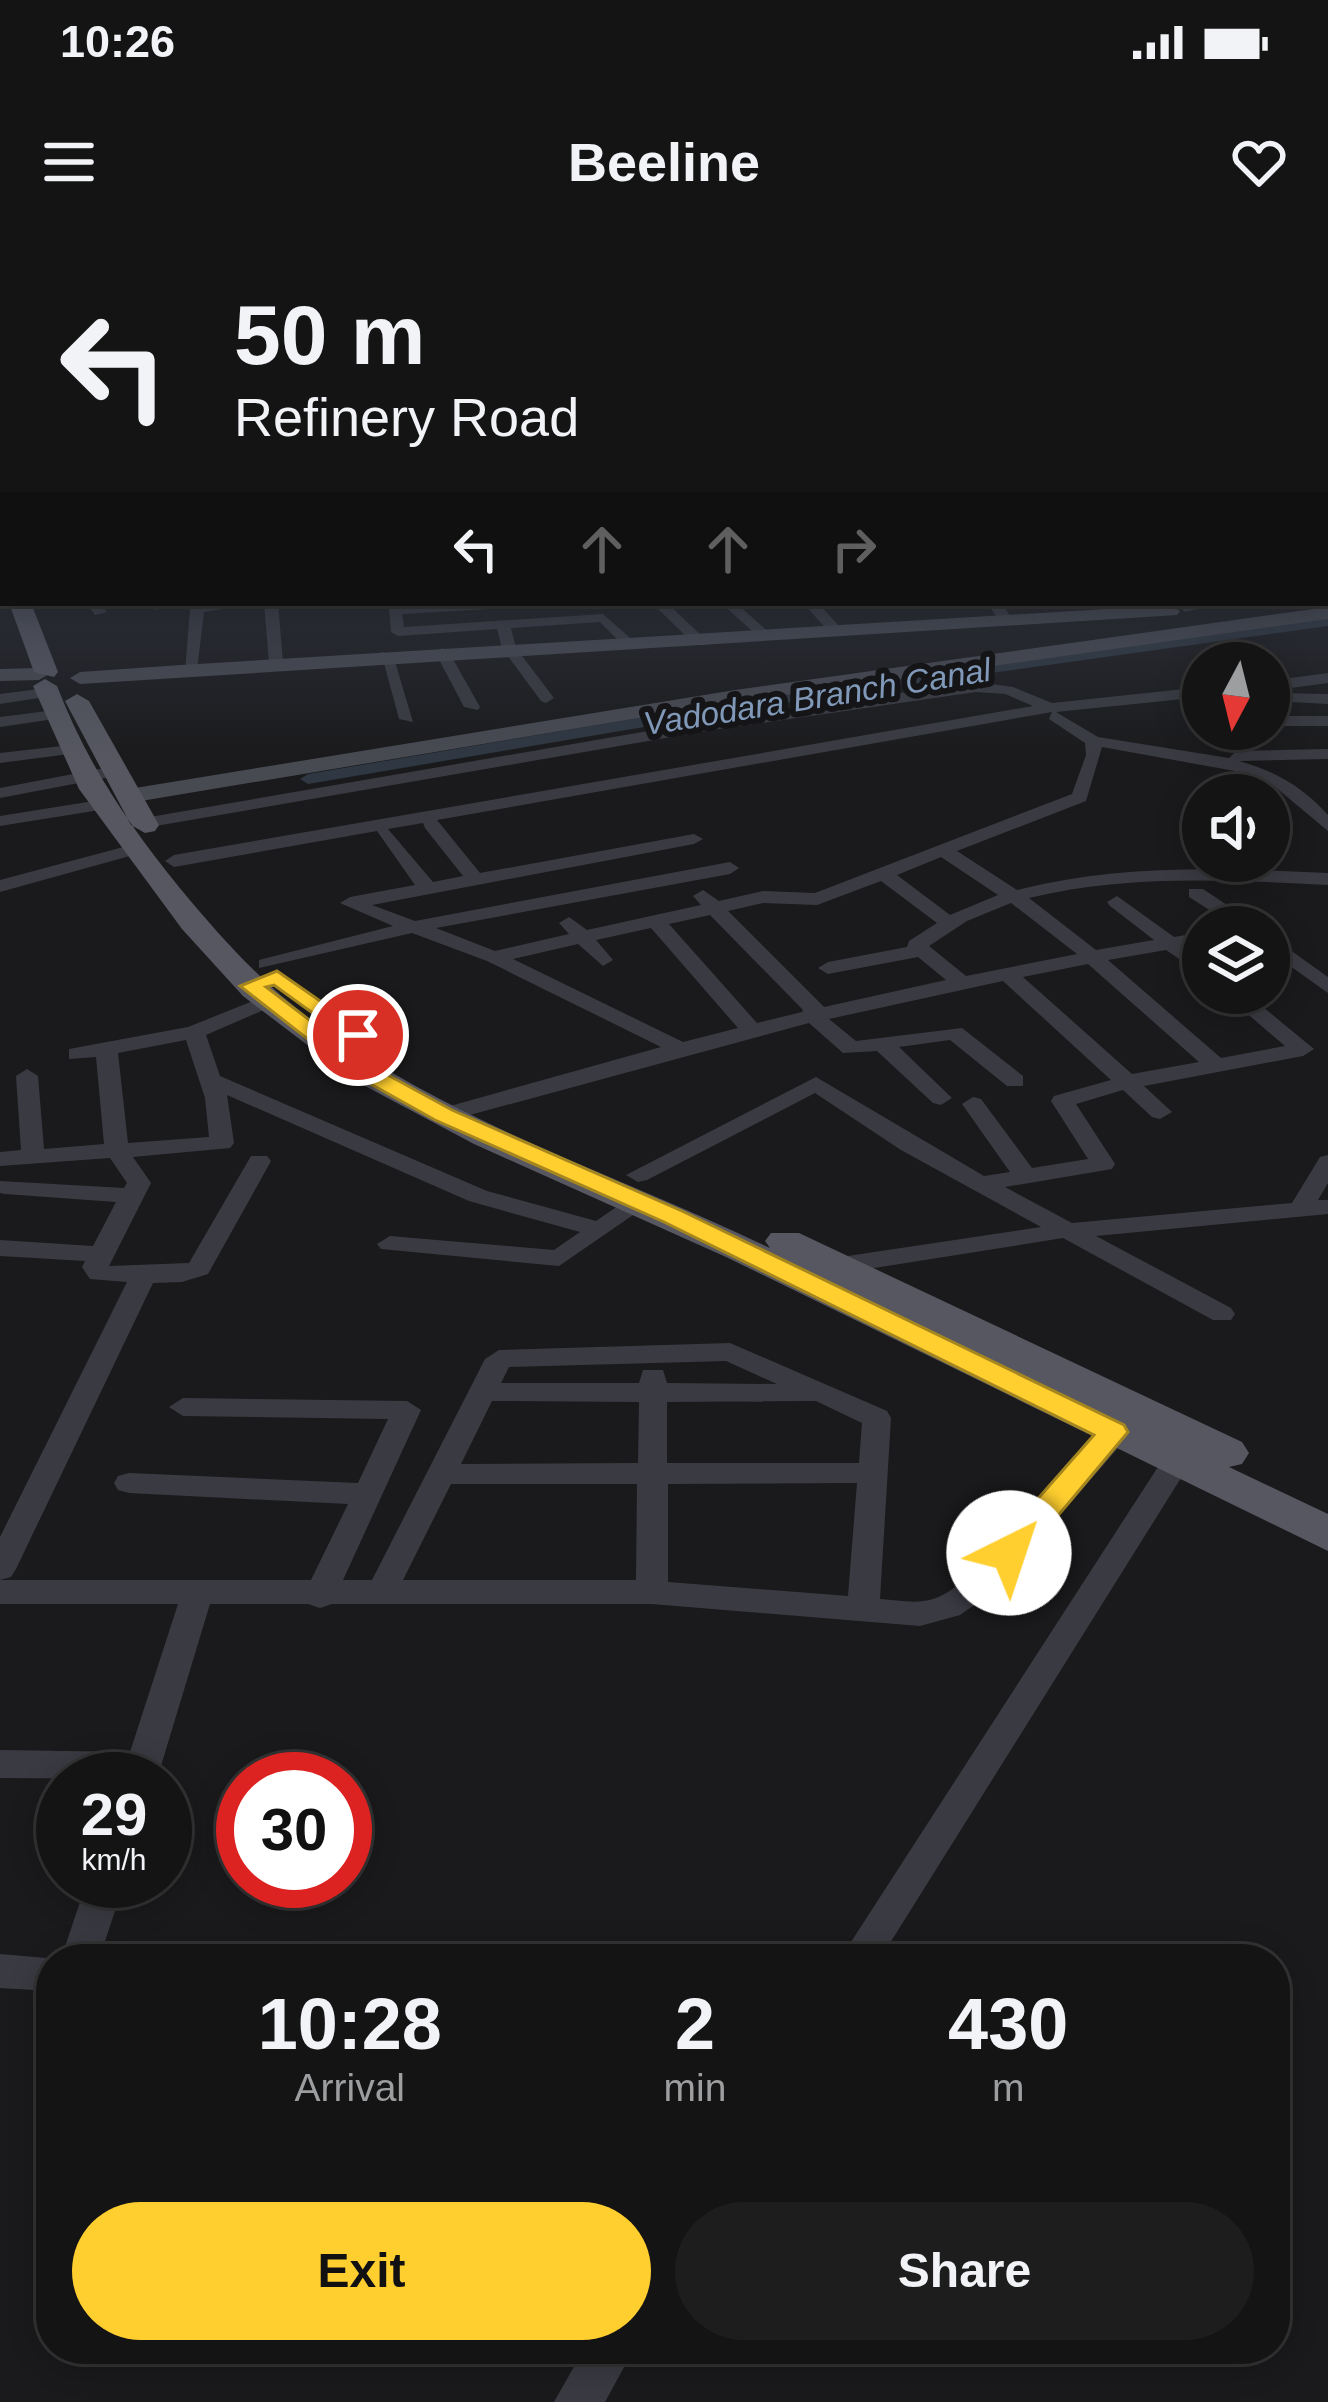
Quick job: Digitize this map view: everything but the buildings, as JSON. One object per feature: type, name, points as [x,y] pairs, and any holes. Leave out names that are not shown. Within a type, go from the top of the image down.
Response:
[{"type":"main road","points":[[21,606],[53,683],[128,817],[265,982],[358,1068],[829,1276],[1184,1449],[1328,1534]]},
{"type":"main road","points":[[38,606],[53,683]]},
{"type":"main road","points":[[128,817],[265,982]]},
{"type":"main road","points":[[1184,1449],[1328,1503]]},
{"type":"street","points":[[190,670],[197,609],[224,606]]},
{"type":"street","points":[[272,606],[276,662]]},
{"type":"street","points":[[392,606],[407,719]]},
{"type":"street","points":[[595,606],[630,644]]},
{"type":"street","points":[[662,606],[700,641]]},
{"type":"street","points":[[731,606],[766,637]]},
{"type":"street","points":[[813,606],[836,630]]},
{"type":"street","points":[[0,678],[53,683],[276,662],[766,637],[999,610],[1186,606]]},
{"type":"street","points":[[0,886],[128,817],[735,696],[1328,613]]},
{"type":"street","points":[[398,632],[603,618]]},
{"type":"street","points":[[503,625],[509,648],[546,698]]},
{"type":"street","points":[[442,652],[472,707]]},
{"type":"street","points":[[1290,683],[1328,678]]},
{"type":"street","points":[[0,699],[53,683]]},
{"type":"street","points":[[0,722],[53,683]]},
{"type":"street","points":[[0,758],[128,817],[976,687],[1008,690],[1053,712],[1093,741],[1225,754],[1328,754]]},
{"type":"street","points":[[0,821],[128,817],[1182,697]]},
{"type":"street","points":[[1290,699],[1324,703]]},
{"type":"street","points":[[0,793],[128,817],[384,833],[1053,712]]},
{"type":"street","points":[[1290,722],[1328,721]]},
{"type":"street","points":[[494,957],[763,897],[818,898],[1080,797],[1094,755],[1093,741]]},
{"type":"street","points":[[1225,754],[1285,784],[1328,826]]},
{"type":"street","points":[[1305,800],[1328,808]]},
{"type":"street","points":[[431,824],[475,879]]},
{"type":"street","points":[[384,833],[426,886]]},
{"type":"street","points":[[677,1047],[494,957],[406,928],[350,903],[694,839]]},
{"type":"street","points":[[649,847],[685,876],[846,1047],[884,1045],[938,1031],[954,1033],[1015,1081]]},
{"type":"street","points":[[943,850],[1020,897],[1216,1065]]},
{"type":"street","points":[[77,1054],[194,1032],[265,982],[406,928],[730,868]]},
{"type":"street","points":[[883,873],[946,921]]},
{"type":"street","points":[[958,981],[916,945],[946,921],[1020,897],[1113,874],[1328,879]]},
{"type":"street","points":[[634,885],[751,1029]]},
{"type":"street","points":[[590,893],[620,926]]},
{"type":"street","points":[[1196,893],[1217,906]]},
{"type":"street","points":[[547,902],[603,960]]},
{"type":"street","points":[[1117,902],[1182,952]]},
{"type":"street","points":[[460,1110],[815,1013],[1006,971],[1182,941]]},
{"type":"street","points":[[828,968],[922,950]]},
{"type":"street","points":[[1290,957],[1328,987]]},
{"type":"street","points":[[1006,971],[1160,1112]]},
{"type":"street","points":[[979,1184],[1103,1164],[1062,1101],[1127,1082],[1303,1049],[1259,1014]]},
{"type":"street","points":[[0,1159],[223,1143],[194,1032]]},
{"type":"street","points":[[884,1045],[941,1098]]},
{"type":"street","points":[[106,1048],[117,1150],[139,1183],[95,1267],[99,1273],[144,1275],[199,1268],[259,1161]]},
{"type":"street","points":[[27,1076],[33,1156]]},
{"type":"street","points":[[210,1080],[478,1196],[600,1230]]},
{"type":"street","points":[[389,1244],[552,1258],[600,1230],[639,1189],[816,1084],[979,1184],[1222,1314]]},
{"type":"street","points":[[973,1104],[1027,1178]]},
{"type":"street","points":[[829,1276],[1063,1231],[1315,1208],[1328,1162]]},
{"type":"street","points":[[5,1187],[132,1196]]},
{"type":"street","points":[[0,1248],[101,1254]]},
{"type":"street","points":[[0,1569],[144,1275]]},
{"type":"street","points":[[380,1595],[499,1359],[730,1352],[878,1418],[863,1612]]},
{"type":"street","points":[[652,1592],[654,1354]]},
{"type":"street","points":[[483,1392],[823,1393]]},
{"type":"street","points":[[183,1407],[407,1409],[320,1595]]},
{"type":"street","points":[[0,1592],[652,1592],[920,1613],[963,1600],[1126,1421]]},
{"type":"street","points":[[869,1944],[1184,1449]]},
{"type":"street","points":[[443,1474],[873,1473]]},
{"type":"street","points":[[129,1483],[368,1494]]},
{"type":"street","points":[[148,1752],[197,1595]]},
{"type":"street","points":[[0,1764],[36,1766]]},
{"type":"street","points":[[85,1944],[97,1908]]},
{"type":"street","points":[[0,1971],[36,1973]]},
{"type":"street","points":[[578,2402],[602,2364]]},
{"type":"waterway","name":"Vadodara Branch Canal","points":[[308,779],[833,690],[1328,622]]},
{"type":"route","points":[[358,1035],[318,1012],[277,977],[250,986],[358,1068],[444,1115],[673,1216],[1113,1432],[1009,1553]]}]
